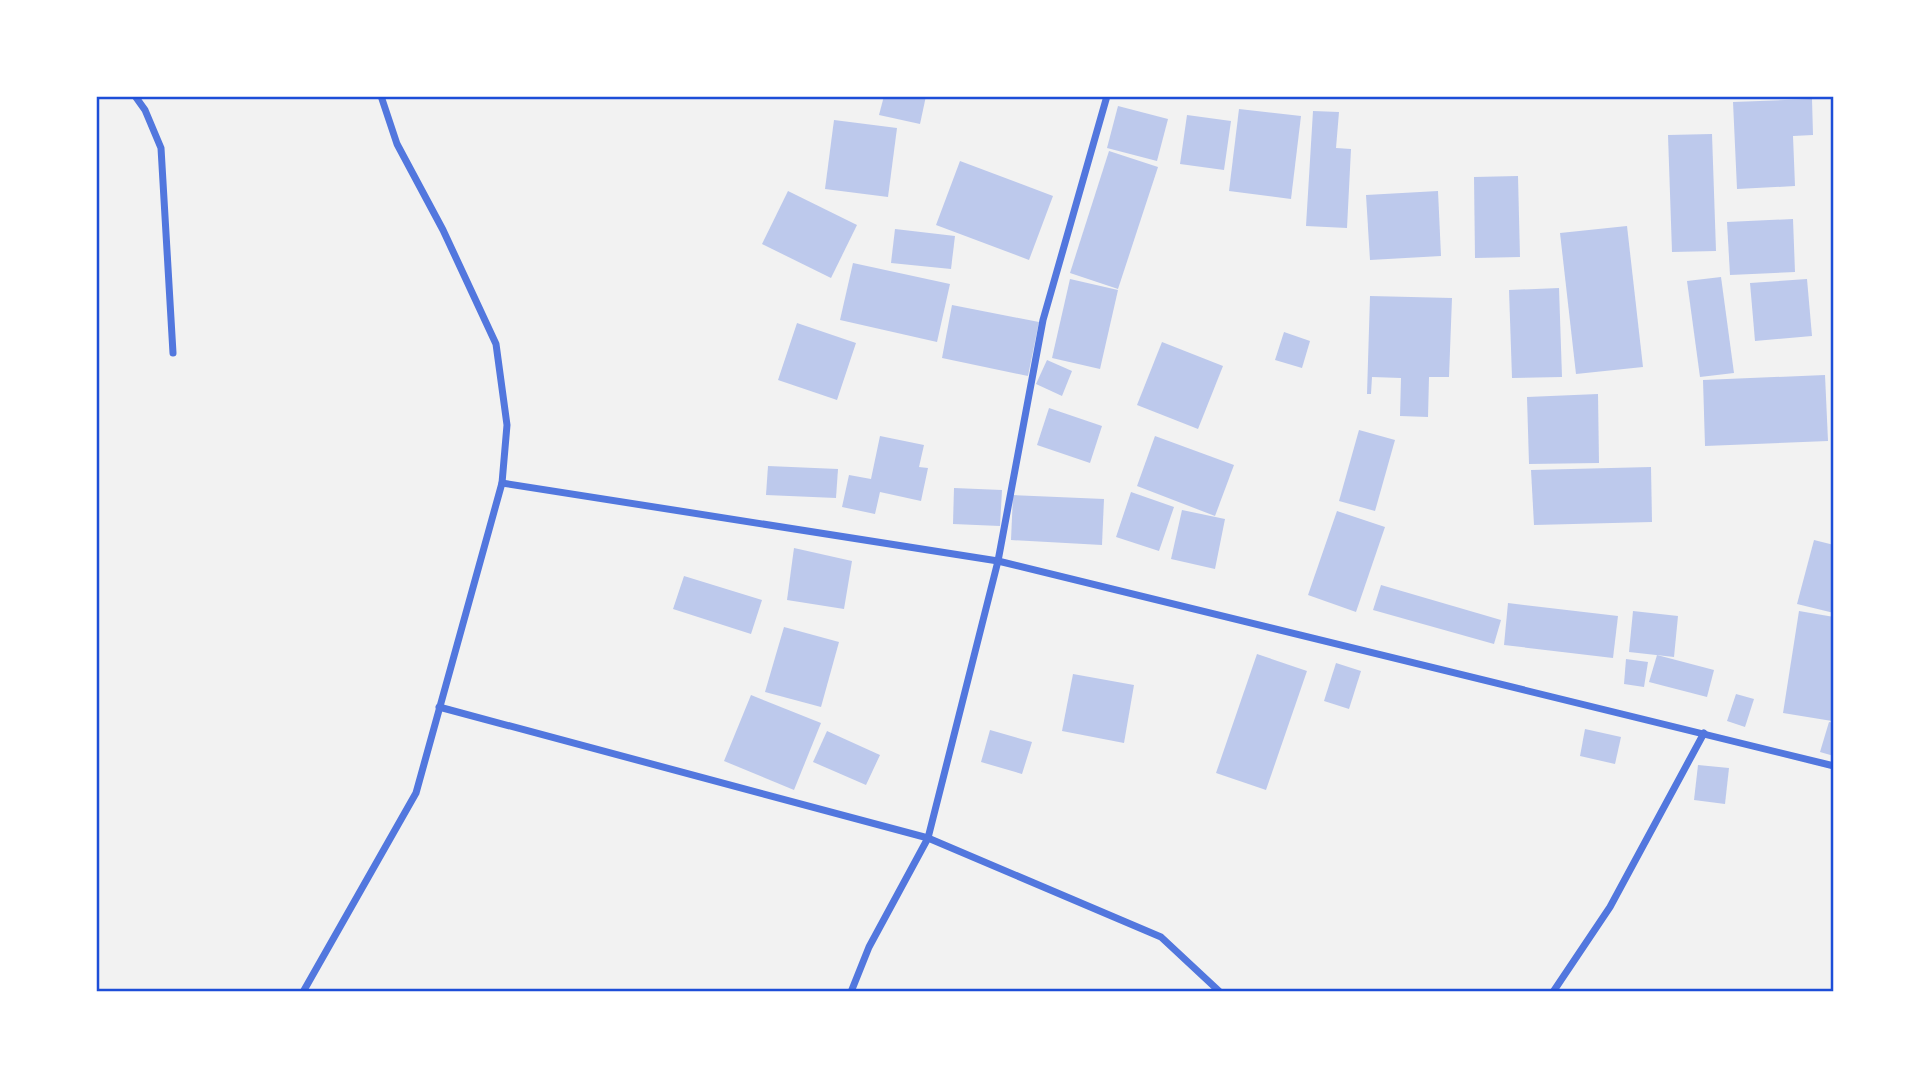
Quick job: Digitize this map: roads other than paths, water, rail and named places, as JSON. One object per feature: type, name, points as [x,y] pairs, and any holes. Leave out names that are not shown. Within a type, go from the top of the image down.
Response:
[{"type":"street","points":[[135,96],[145,110],[161,148],[173,353]]},
{"type":"street","points":[[303,992],[416,793],[502,483],[507,425],[496,344],[443,230],[397,144],[381,96]]},
{"type":"street","points":[[852,992],[869,947],[928,838],[998,561],[1043,320],[1107,96]]},
{"type":"street","points":[[502,483],[998,561],[1834,766]]},
{"type":"street","points":[[439,707],[928,838],[1161,937],[1220,992]]},
{"type":"street","points":[[1553,992],[1610,907],[1704,733]]}]
